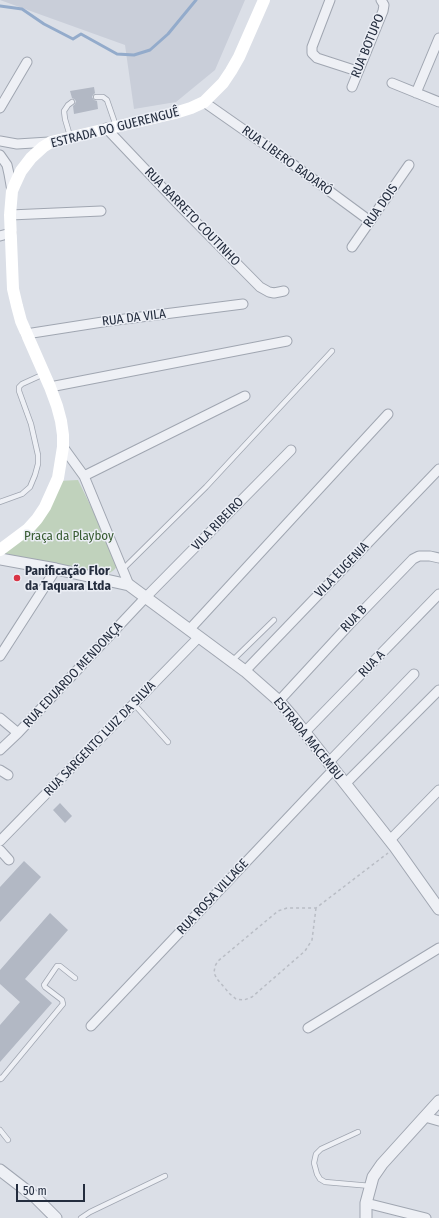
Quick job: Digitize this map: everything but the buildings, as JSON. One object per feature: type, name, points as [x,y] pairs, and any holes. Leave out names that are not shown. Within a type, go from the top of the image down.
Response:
[{"type":"main road","name":"ESTRADA DO GUERENGUÊ","points":[[0,550],[28,529],[45,507],[58,478],[63,447],[61,421],[50,387],[26,334],[13,289],[5,234],[10,215],[12,191],[15,184],[25,165],[37,152],[51,142],[176,113],[204,102],[223,83],[231,71],[239,57],[264,0]]},
{"type":"street","points":[[330,0],[312,47],[312,53],[317,58],[357,71]]},
{"type":"street","name":"RUA BOTUPO","points":[[352,87],[357,71],[383,11],[382,2]]},
{"type":"street","points":[[416,93],[439,38]]},
{"type":"street","points":[[0,108],[27,62]]},
{"type":"street","points":[[392,83],[439,102]]},
{"type":"street","name":"RUA LIBERO BADARÓ","points":[[204,102],[294,165],[370,222]]},
{"type":"street","name":"RUA BARRETO COUTINHO","points":[[111,127],[179,205],[260,287],[274,293],[284,291]]},
{"type":"street","points":[[0,141],[13,144],[51,142]]},
{"type":"street","points":[[6,165],[15,170],[20,169],[25,165],[27,155],[13,144]]},
{"type":"street","points":[[0,155],[10,174],[12,191]]},
{"type":"street","name":"RUA DOIS","points":[[352,247],[409,165]]},
{"type":"street","points":[[10,215],[101,211]]},
{"type":"street","name":"RUA DA VILA","points":[[26,334],[109,320],[243,304]]},
{"type":"street","points":[[50,387],[287,341]]},
{"type":"street","points":[[84,476],[244,396]]},
{"type":"street","points":[[189,630],[388,414]]},
{"type":"street","points":[[63,447],[84,476],[129,585]]},
{"type":"street","name":"VILA RIBEIRO","points":[[146,598],[291,450]]},
{"type":"street","name":"VILA EUGENIA","points":[[246,671],[439,469]]},
{"type":"street","name":"RUA B","points":[[279,701],[349,625],[414,559],[419,556],[439,558]]},
{"type":"street","name":"ESTRADA MACEMBU","points":[[0,559],[56,569],[129,585],[246,671],[279,701],[305,732],[392,844],[439,909]]},
{"type":"street","points":[[0,656],[56,569]]},
{"type":"street","name":"RUA A","points":[[305,732],[439,594]]},
{"type":"street","name":"RUA EDUARDO MENDONÇA","points":[[0,750],[18,733],[146,598]]},
{"type":"street","name":"RUA SARGENTO LUIZ DA SILVA","points":[[0,841],[199,637]]},
{"type":"street","name":"RUA ROSA VILLAGE","points":[[92,1026],[414,674]]},
{"type":"street","points":[[345,784],[439,690]]},
{"type":"street","points":[[0,718],[18,733]]},
{"type":"street","points":[[0,770],[8,775]]},
{"type":"street","points":[[392,844],[439,790]]},
{"type":"street","points":[[0,850],[9,860]]},
{"type":"street","points":[[308,1028],[439,948]]},
{"type":"street","points":[[366,1218],[366,1203],[373,1177],[382,1164],[439,1101]]},
{"type":"street","points":[[425,1117],[439,1121]]},
{"type":"street","points":[[0,1170],[35,1197],[56,1218]]},
{"type":"street","points":[[366,1203],[400,1215],[426,1218]]},
{"type":"lane","points":[[96,97],[103,97],[107,100],[111,127]]},
{"type":"lane","points":[[70,137],[64,111],[72,102]]},
{"type":"lane","points":[[123,569],[206,486],[332,351]]},
{"type":"lane","points":[[0,502],[22,494],[30,487],[35,475],[38,464],[38,455],[31,424],[19,388],[22,384],[44,374]]},
{"type":"lane","points":[[232,661],[274,620]]},
{"type":"lane","points":[[134,704],[168,742]]},
{"type":"lane","points":[[0,1080],[63,1004],[62,1000],[45,987],[44,983],[58,965],[75,978]]},
{"type":"lane","points":[[0,1130],[8,1140]]},
{"type":"lane","points":[[358,1132],[321,1149],[316,1154],[314,1163],[317,1174],[320,1179],[325,1182],[371,1186]]},
{"type":"lane","points":[[81,1218],[90,1212],[165,1176]]},
{"type":"path","points":[[316,908],[312,940],[305,951],[252,997],[244,1000],[236,999],[230,994],[214,972],[218,961],[278,911],[287,908],[316,908],[392,844]]},
{"type":"shaded area","points":[[0,0],[245,0],[215,70],[176,102],[134,109],[125,45]]},
{"type":"green space","name":"Praça da Playboy","points":[[78,480],[119,564],[114,570],[101,576],[0,553],[20,539],[58,481]]},
{"type":"waterway","points":[[0,6],[22,9],[44,24],[73,39],[81,34],[117,54],[134,55],[150,50],[168,34],[196,0]]},
{"type":"place","name":"Panificação Flor da Taquara Ltda","points":[[17,578]]}]
